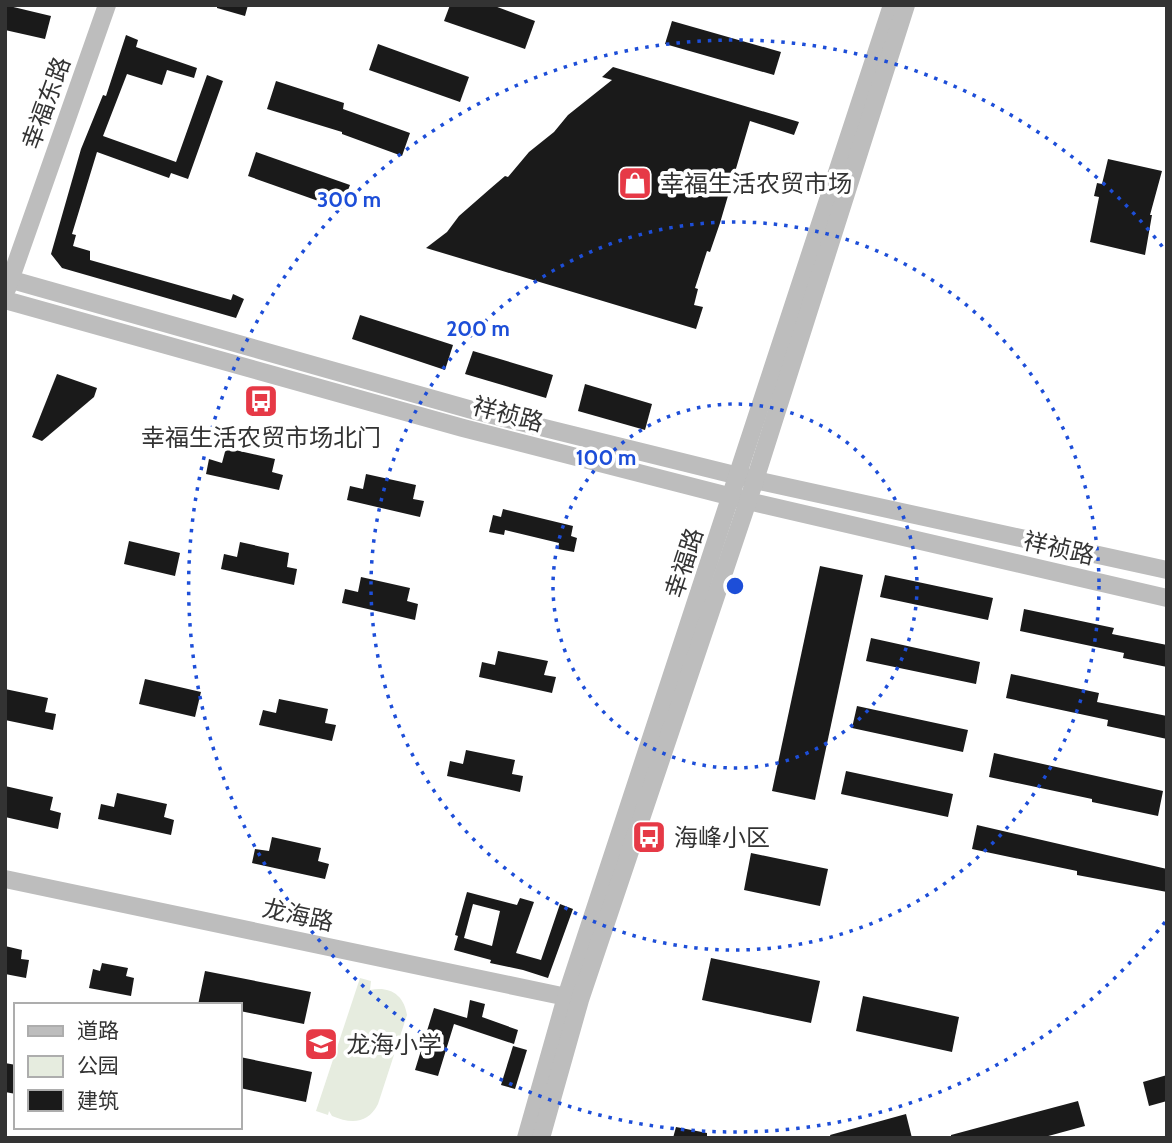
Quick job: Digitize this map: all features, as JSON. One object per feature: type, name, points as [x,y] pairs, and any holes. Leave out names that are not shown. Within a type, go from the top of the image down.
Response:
[{"type":"street","name":"幸福东路","points":[[6,288],[107,5]]},
{"type":"street","name":"幸福路","points":[[747,478],[892,5]]},
{"type":"street","name":"幸福路","points":[[526,1138],[906,5]]},
{"type":"street","name":"祥祯路","points":[[6,288],[472,410],[747,478],[1167,570]]},
{"type":"street","name":"祥祯路","points":[[6,288],[463,428],[740,499],[1167,598]]},
{"type":"street","name":"龙海路","points":[[5,879],[573,998]]},
{"type":"street","name":"幸福路","points":[[541,1138],[573,998]]},
{"type":"green space","points":[[360,978],[371,981],[370,990],[384,989],[399,997],[407,1015],[378,1104],[364,1119],[352,1121],[332,1116],[329,1111],[328,1115],[316,1111]]},
{"type":"building","points":[[5,5],[51,16],[45,39],[5,30]]},
{"type":"building","points":[[217,5],[248,5],[245,16],[217,8]]},
{"type":"building","points":[[450,5],[492,5],[535,21],[525,49],[444,21]]},
{"type":"building","points":[[672,21],[781,52],[774,75],[665,44]]},
{"type":"building","points":[[126,35],[138,40],[136,47],[197,68],[194,78],[167,70],[162,85],[127,74],[103,136],[176,162],[207,75],[223,81],[188,179],[171,173],[169,178],[97,152],[72,234],[76,235],[73,246],[90,251],[90,260],[231,300],[233,294],[244,299],[236,318],[62,268],[51,254],[81,149],[103,95],[106,96]]},
{"type":"building","points":[[378,44],[469,77],[460,102],[369,70]]},
{"type":"building","name":"幸福生活农贸市场","points":[[613,67],[799,122],[794,135],[750,121],[720,223],[695,288],[698,289],[694,305],[703,307],[696,329],[426,248],[447,232],[459,216],[491,188],[505,176],[508,177],[529,152],[554,132],[568,115],[612,80],[602,77]]},
{"type":"building","points":[[276,81],[344,103],[343,109],[410,133],[402,156],[342,132],[267,109]]},
{"type":"building","points":[[256,152],[350,185],[341,209],[248,176]]},
{"type":"building","points":[[1108,159],[1162,171],[1150,215],[1145,255],[1090,242],[1099,197],[1094,196],[1097,183],[1102,184]]},
{"type":"building","points":[[360,315],[453,345],[445,370],[352,339]]},
{"type":"building","points":[[473,351],[553,375],[546,398],[465,374]]},
{"type":"building","points":[[57,374],[97,388],[94,397],[42,441],[32,437]]},
{"type":"building","points":[[585,384],[652,404],[645,430],[578,411]]},
{"type":"building","points":[[226,448],[275,459],[272,472],[283,475],[279,490],[206,474],[209,459],[222,463]]},
{"type":"building","points":[[366,474],[416,485],[413,499],[424,501],[420,517],[347,500],[350,486],[363,489]]},
{"type":"building","points":[[503,509],[573,526],[571,536],[577,538],[574,552],[558,549],[559,543],[505,530],[504,535],[489,532],[493,515],[501,517]]},
{"type":"building","points":[[129,541],[180,553],[175,576],[124,564]]},
{"type":"building","points":[[240,542],[289,553],[287,567],[297,569],[294,585],[221,569],[224,554],[237,557]]},
{"type":"building","points":[[820,566],[863,575],[815,800],[772,791]]},
{"type":"building","points":[[885,575],[993,598],[988,620],[880,597]]},
{"type":"building","points":[[361,577],[410,588],[407,601],[418,604],[415,620],[342,603],[345,589],[358,592]]},
{"type":"building","points":[[1024,609],[1114,628],[1112,634],[1167,645],[1167,667],[1123,658],[1124,653],[1020,631]]},
{"type":"building","points":[[871,638],[980,662],[976,684],[866,661]]},
{"type":"building","points":[[498,651],[548,661],[544,675],[556,677],[552,693],[479,677],[482,662],[495,665]]},
{"type":"building","points":[[1011,674],[1099,693],[1097,702],[1167,716],[1167,739],[1107,726],[1108,720],[1006,698]]},
{"type":"building","points":[[145,679],[201,692],[195,717],[139,704]]},
{"type":"building","points":[[5,689],[48,698],[45,712],[56,714],[53,730],[5,720]]},
{"type":"building","points":[[279,699],[328,709],[325,723],[336,725],[332,741],[259,725],[263,710],[276,713]]},
{"type":"building","points":[[857,706],[968,730],[963,752],[852,728]]},
{"type":"building","points":[[466,750],[515,760],[512,774],[523,776],[520,792],[447,776],[450,761],[463,764]]},
{"type":"building","points":[[994,753],[1163,791],[1158,816],[989,777]]},
{"type":"building","points":[[846,771],[953,794],[948,817],[841,794]]},
{"type":"building","points":[[5,786],[53,797],[50,810],[61,813],[58,829],[5,817]]},
{"type":"building","points":[[117,793],[167,804],[164,817],[174,820],[171,835],[98,819],[101,804],[114,807]]},
{"type":"building","points":[[977,825],[1167,869],[1167,892],[1077,875],[1077,871],[972,849]]},
{"type":"building","points":[[272,837],[321,848],[318,861],[329,864],[325,879],[252,863],[255,849],[269,851]]},
{"type":"building","points":[[751,853],[828,869],[820,906],[744,890]]},
{"type":"building","points":[[467,892],[517,905],[520,898],[534,902],[516,953],[541,960],[560,904],[573,909],[548,978],[490,963],[491,960],[454,950],[458,936],[455,935]],"holes":[[[473,904],[500,911],[492,946],[464,938]]]},
{"type":"building","points":[[5,946],[22,950],[21,959],[29,960],[26,978],[5,974]]},
{"type":"building","points":[[711,958],[820,981],[811,1023],[702,1000]]},
{"type":"building","points":[[102,963],[128,968],[126,976],[134,978],[131,996],[89,988],[93,969],[100,971]]},
{"type":"building","points":[[205,971],[311,992],[304,1024],[242,1011],[242,1003],[198,1003]]},
{"type":"building","points":[[863,996],[959,1017],[952,1052],[856,1031]]},
{"type":"building","points":[[470,1000],[485,1004],[482,1017],[518,1030],[514,1044],[454,1024],[438,1076],[415,1070],[434,1008],[467,1018]]},
{"type":"building","points":[[513,1046],[527,1050],[515,1089],[501,1085]]},
{"type":"building","points":[[242,1057],[312,1072],[306,1102],[242,1088]]},
{"type":"building","points":[[5,1063],[14,1065],[14,1094],[5,1092]]},
{"type":"building","points":[[1167,1075],[1167,1101],[1149,1106],[1143,1082]]},
{"type":"building","points":[[1078,1101],[1085,1126],[1041,1138],[951,1138],[951,1135]]},
{"type":"building","points":[[906,1114],[912,1138],[831,1138],[830,1135]]},
{"type":"building","points":[[676,1127],[707,1133],[707,1138],[673,1138]]},
{"type":"place","name":"幸福生活农贸市场","points":[[635,183]]},
{"type":"place","name":"幸福生活农贸市场北门","points":[[261,401]]},
{"type":"place","name":"海峰小区","points":[[649,837]]},
{"type":"place","name":"龙海小学","points":[[321,1044]]}]
